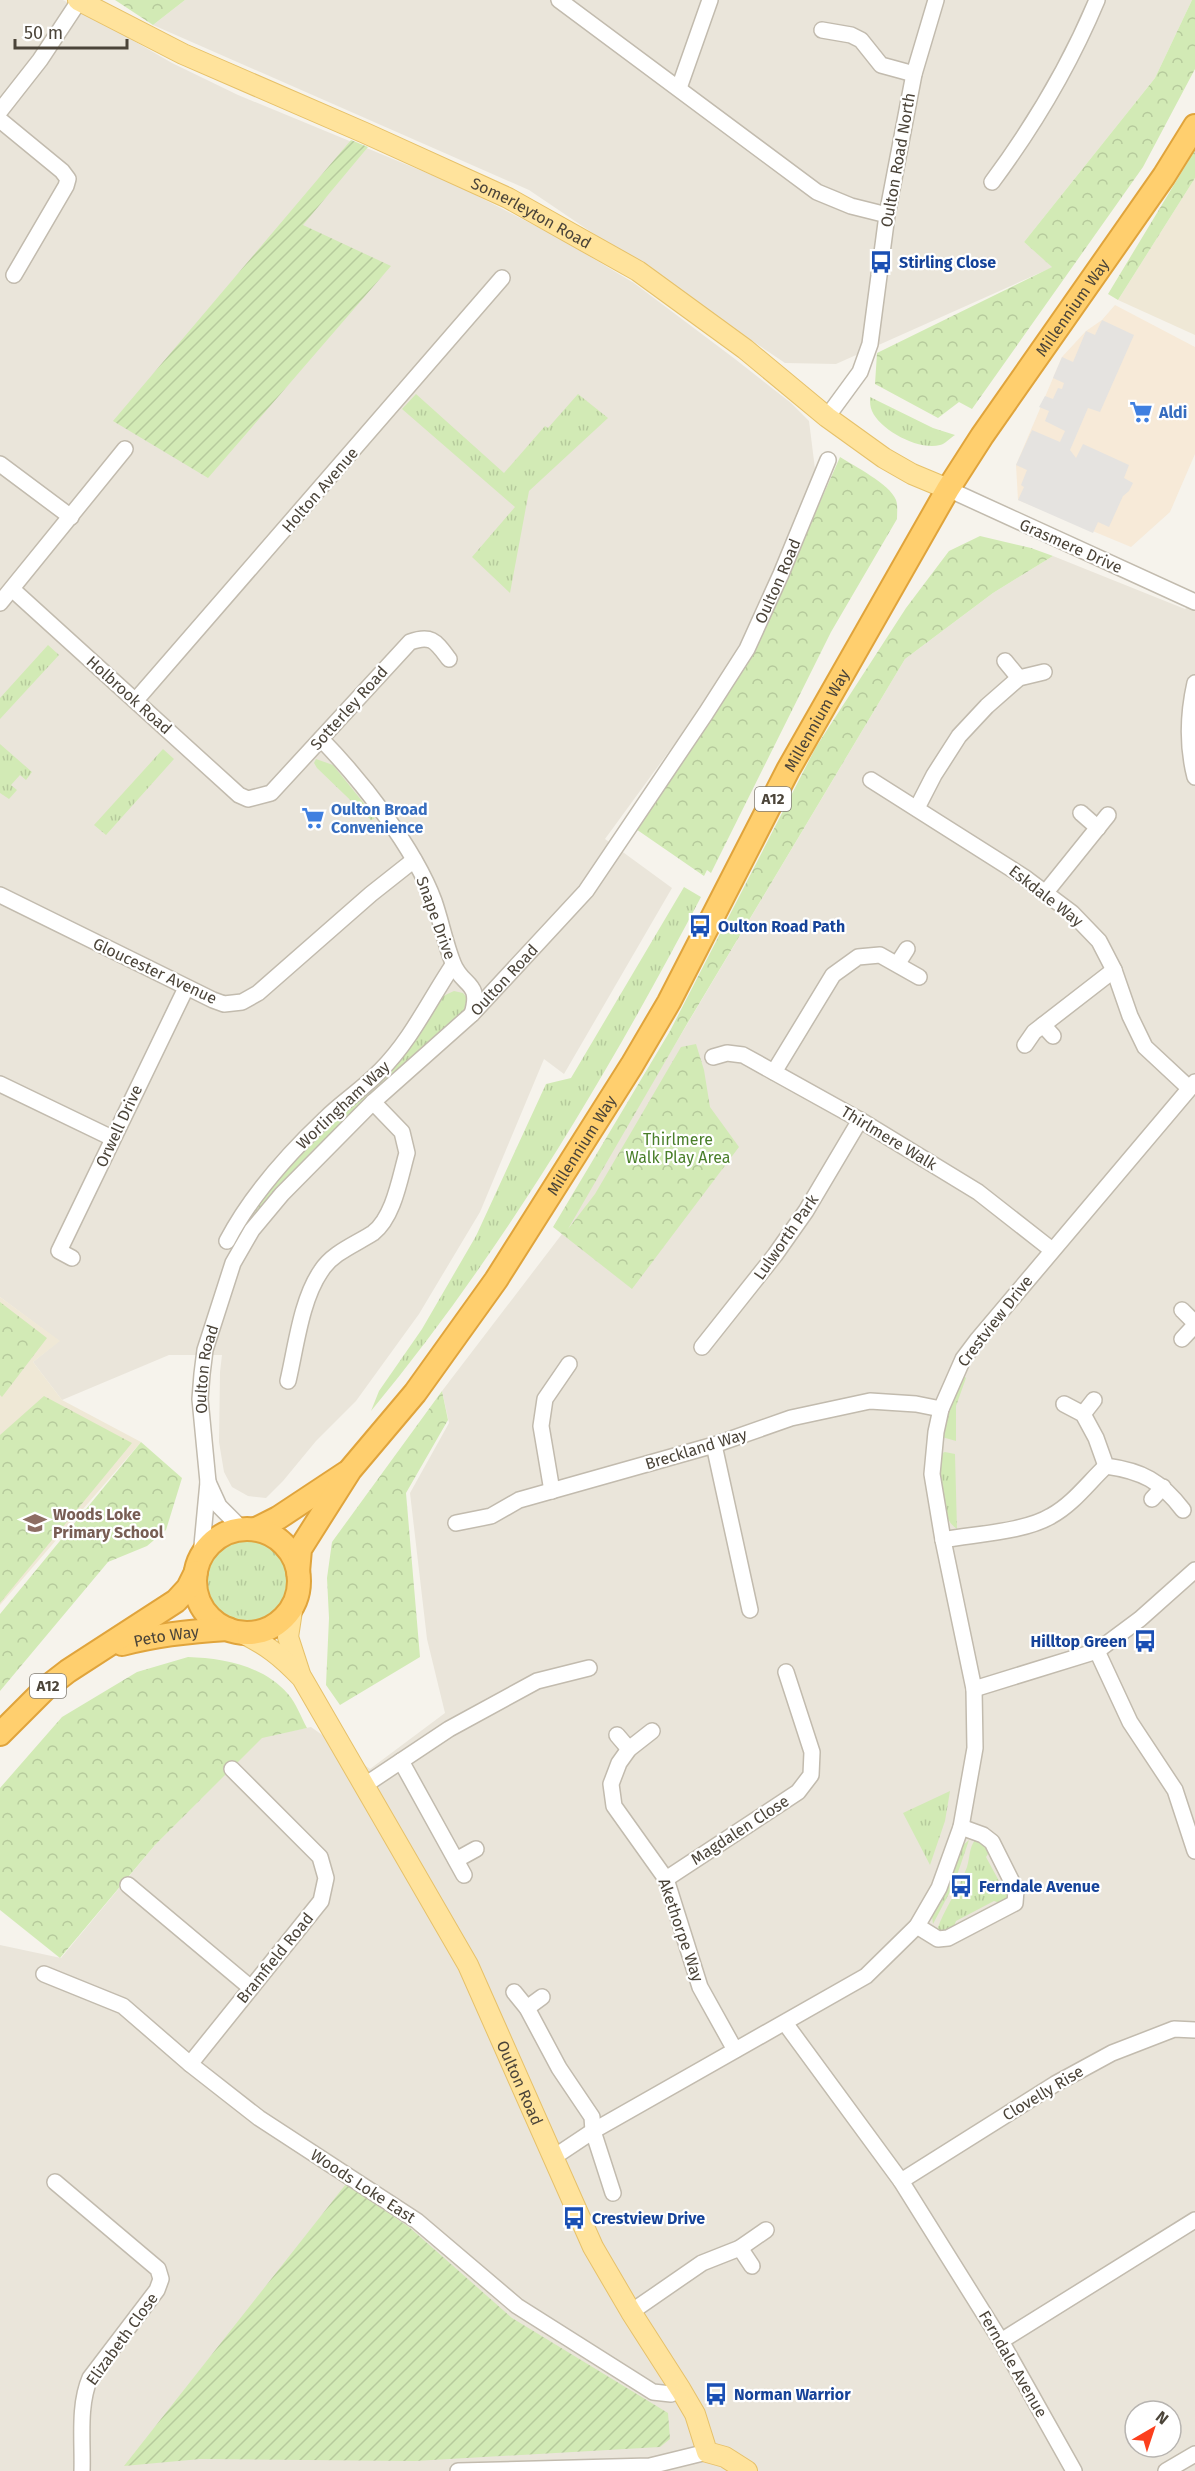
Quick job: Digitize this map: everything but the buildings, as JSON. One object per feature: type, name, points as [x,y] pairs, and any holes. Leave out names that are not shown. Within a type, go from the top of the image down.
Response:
[{"type":"highway","name":"Millennium Way","points":[[298,1572],[300,1549],[350,1470],[415,1393],[496,1280],[632,1065],[680,981],[788,770],[948,489],[982,436],[1164,176],[1195,126]]},
{"type":"highway","name":"Millennium Way","points":[[249,1529],[278,1518],[350,1470]]},
{"type":"highway","points":[[249,1529],[268,1533],[288,1549],[298,1572],[294,1604],[277,1623],[266,1629],[234,1631],[215,1622],[199,1600],[195,1586],[198,1564],[218,1537],[249,1529]]},
{"type":"highway","name":"Peto Way","points":[[0,1734],[46,1688],[68,1671],[176,1601],[188,1588],[198,1564]]},
{"type":"highway","name":"Peto Way","points":[[106,1648],[144,1638],[234,1631]]},
{"type":"main road","name":"Somerleyton Road","points":[[79,1],[183,54],[365,133],[528,210],[638,271],[745,349],[827,417],[884,458],[912,474],[948,489]]},
{"type":"main road","name":"Oulton Road","points":[[294,1604],[288,1637],[302,1678],[468,1965],[593,2247],[695,2414],[707,2452]]},
{"type":"main road","name":"Oulton Road","points":[[234,1631],[267,1646],[280,1655],[302,1678]]},
{"type":"main road","points":[[707,2452],[725,2457],[747,2471]]},
{"type":"street","points":[[559,0],[818,192],[851,206],[887,215]]},
{"type":"street","points":[[679,88],[710,0]]},
{"type":"street","name":"Oulton Road North","points":[[827,417],[860,372],[870,344],[887,215],[914,74],[936,0]]},
{"type":"street","points":[[992,182],[1029,132],[1056,87],[1080,41],[1097,0]]},
{"type":"street","points":[[0,111],[40,60],[79,1]]},
{"type":"street","points":[[822,30],[851,35],[861,40],[881,65],[914,74]]},
{"type":"street","points":[[0,120],[62,171],[68,179],[14,275]]},
{"type":"street","name":"Holton Avenue","points":[[136,700],[502,278]]},
{"type":"street","points":[[0,603],[124,449]]},
{"type":"street","name":"Oulton Road","points":[[198,1564],[208,1482],[200,1399],[202,1374],[206,1350],[233,1263],[252,1230],[282,1194],[373,1102],[472,1014],[585,891],[747,649],[828,460]]},
{"type":"street","points":[[0,464],[71,517]]},
{"type":"street","name":"Grasmere Drive","points":[[948,489],[1195,602]]},
{"type":"street","name":"Holbrook Road","points":[[12,589],[239,795],[248,799]]},
{"type":"street","name":"Sotterley Road","points":[[248,799],[271,793],[410,642],[428,638],[437,643],[449,659]]},
{"type":"street","points":[[1005,661],[1019,678]]},
{"type":"street","points":[[917,808],[934,775],[959,736],[987,706],[1019,678],[1044,672]]},
{"type":"street","points":[[1195,683],[1190,717],[1190,746],[1195,777]]},
{"type":"street","name":"Snape Drive","points":[[321,739],[338,756],[384,815],[414,860],[433,899],[453,965],[475,991],[476,1003],[472,1014]]},
{"type":"street","name":"Eskdale Way","points":[[871,780],[1046,892],[1072,913],[1099,941],[1114,970],[1130,1016],[1145,1047],[1192,1085]]},
{"type":"street","points":[[1081,813],[1098,828]]},
{"type":"street","points":[[1046,892],[1108,815]]},
{"type":"street","name":"Gloucester Avenue","points":[[0,895],[186,988],[224,1004],[242,1002],[258,993],[371,894],[414,860]]},
{"type":"street","points":[[898,963],[907,949]]},
{"type":"street","points":[[774,1072],[833,975],[858,957],[880,955],[898,963],[919,977]]},
{"type":"street","name":"Worlingham Way","points":[[227,1241],[237,1222],[282,1163],[325,1119],[378,1073],[399,1050],[453,965]]},
{"type":"street","points":[[1025,1045],[1035,1032],[1048,1031],[1114,970]]},
{"type":"street","name":"Orwell Drive","points":[[72,1258],[59,1251],[186,988]]},
{"type":"street","name":"Thirlmere Walk","points":[[712,1057],[727,1053],[743,1055],[860,1120],[978,1192],[1053,1250]]},
{"type":"street","points":[[0,1084],[112,1138]]},
{"type":"street","name":"Crestview Drive","points":[[554,2157],[593,2131],[866,1976],[917,1926],[939,1888],[961,1827],[975,1748],[974,1689],[943,1540],[932,1474],[941,1408],[963,1359],[1192,1085]]},
{"type":"street","points":[[288,1381],[309,1290],[322,1268],[375,1231],[393,1203],[406,1153],[405,1147],[402,1132],[373,1102]]},
{"type":"street","name":"Lulworth Park","points":[[702,1347],[788,1237],[860,1120]]},
{"type":"street","points":[[1182,1310],[1195,1324],[1182,1339]]},
{"type":"street","points":[[552,1491],[541,1426],[545,1399],[569,1364]]},
{"type":"street","points":[[1083,1414],[1094,1400]]},
{"type":"street","name":"Breckland Way","points":[[456,1523],[490,1516],[519,1500],[714,1445],[791,1418],[870,1401],[941,1408]]},
{"type":"street","points":[[1064,1404],[1083,1414],[1096,1438],[1106,1466]]},
{"type":"street","points":[[714,1445],[750,1610]]},
{"type":"street","points":[[943,1540],[1017,1528],[1050,1517],[1075,1498],[1106,1466]]},
{"type":"street","points":[[1106,1466],[1133,1470],[1163,1486],[1183,1510]]},
{"type":"street","name":"Oulton Road","points":[[208,1482],[219,1506],[249,1529]]},
{"type":"street","points":[[1152,1499],[1163,1486]]},
{"type":"street","points":[[974,1689],[1097,1651],[1140,1618],[1195,1570]]},
{"type":"street","points":[[1097,1651],[1130,1722],[1175,1790],[1195,1851]]},
{"type":"street","points":[[365,1785],[449,1729],[537,1681],[589,1668]]},
{"type":"street","name":"Magdalen Close","points":[[666,1879],[798,1792],[810,1775],[812,1752],[786,1672]]},
{"type":"street","name":"Akethorpe Way","points":[[652,1731],[629,1749],[619,1763],[611,1784],[614,1806],[666,1879],[700,1987],[735,2050]]},
{"type":"street","points":[[617,1735],[629,1749]]},
{"type":"street","points":[[401,1761],[464,1875]]},
{"type":"street","name":"Bramfield Road","points":[[190,2064],[321,1901],[326,1878],[320,1857],[232,1769]]},
{"type":"street","points":[[917,1926],[938,1939],[948,1938],[1015,1903],[1016,1890],[992,1842],[961,1827]]},
{"type":"street","points":[[456,1860],[476,1849]]},
{"type":"street","points":[[128,1885],[251,1988]]},
{"type":"street","name":"Woods Loke East","points":[[44,1974],[123,2006],[190,2064],[259,2118],[417,2221],[517,2306],[653,2392],[671,2394],[681,2390]]},
{"type":"street","points":[[514,1992],[527,2008],[559,2068],[592,2117],[593,2131],[613,2193]]},
{"type":"street","points":[[527,2008],[542,1997]]},
{"type":"street","name":"Ferndale Avenue","points":[[785,2023],[902,2181],[1001,2341],[1074,2471]]},
{"type":"street","name":"Clovelly Rise","points":[[902,2181],[1055,2084],[1112,2053],[1174,2029],[1195,2030]]},
{"type":"street","name":"Elizabeth Close","points":[[55,2182],[158,2269],[161,2279],[157,2290],[90,2378],[84,2391],[82,2471]]},
{"type":"street","points":[[1001,2341],[1195,2220]]},
{"type":"street","points":[[631,2312],[702,2263],[740,2248],[766,2230]]},
{"type":"street","points":[[740,2248],[752,2266]]},
{"type":"street","points":[[458,2471],[650,2466],[707,2452]]},
{"type":"street","points":[[1166,2471],[1195,2454]]},
{"type":"shaded area","points":[[0,0],[63,0],[172,63],[238,95],[456,185],[559,238],[634,283],[791,403],[809,421],[815,469],[765,595],[728,666],[605,839],[672,888],[564,1074],[544,1059],[480,1212],[419,1314],[356,1401],[316,1441],[266,1498],[248,1496],[232,1487],[224,1472],[219,1442],[222,1355],[169,1355],[62,1400],[33,1362],[59,1341],[0,1297]]},
{"type":"shaded area","points":[[185,0],[1192,0],[1155,78],[1024,242],[1053,267],[836,364],[785,363],[529,190],[153,25]]},
{"type":"shaded area","points":[[1195,178],[1195,335],[1118,300]]},
{"type":"shaded area","points":[[1115,305],[1195,347],[1195,454],[1170,512],[1131,547],[1018,500],[1016,465],[1062,357]]},
{"type":"shaded area","points":[[1102,320],[1134,335],[1100,412],[1088,408],[1070,450],[1076,458],[1083,444],[1129,465],[1124,478],[1133,483],[1123,496],[1109,527],[1098,522],[1093,533],[1018,500],[1024,487],[1021,485],[1027,470],[1016,465],[1032,430],[1060,442],[1065,431],[1045,421],[1049,411],[1039,407],[1045,396],[1053,399],[1058,388],[1062,389],[1064,383],[1053,378],[1062,357],[1073,362],[1086,331],[1095,335]]},
{"type":"shaded area","points":[[1053,556],[1185,609],[1195,601],[1195,2471],[0,2471],[0,1945],[61,1958],[155,1845],[262,1737],[311,1727],[370,1769],[445,1713],[427,1639],[410,1493],[449,1423],[442,1391],[562,1234],[905,659],[993,593]]},
{"type":"shaded area","name":"Woods Loke Primary School","points":[[0,1297],[60,1341],[33,1362],[62,1400],[141,1442],[0,1605]]},
{"type":"green space","points":[[115,0],[185,0],[153,25]]},
{"type":"green space","points":[[1192,0],[1195,0],[1195,69],[1143,167],[972,409],[959,402],[938,418],[875,384],[877,353],[1052,267],[1024,242],[1155,78]]},
{"type":"green space","points":[[351,140],[368,147],[303,225],[391,266],[208,478],[113,421]]},
{"type":"green space","points":[[1195,150],[1195,178],[1118,300],[1108,294]]},
{"type":"green space","points":[[416,394],[504,473],[545,426],[548,428],[578,394],[608,418],[529,491],[510,593],[472,557],[515,507],[402,409]]},
{"type":"green space","points":[[870,397],[933,428],[955,435],[942,444],[931,446],[911,442],[891,432],[876,418],[871,408]]},
{"type":"green space","points":[[840,457],[887,488],[897,502],[897,519],[831,632],[711,873],[707,870],[704,876],[633,827],[742,671],[760,638]]},
{"type":"green space","name":"Thirlmere Walk Play Area","points":[[980,536],[1031,548],[1053,556],[993,593],[905,659],[687,1024],[568,1229],[595,1194],[681,1047],[696,1044],[704,1070],[710,1107],[739,1147],[632,1289],[553,1227],[670,1031],[816,747],[906,608],[949,551]]},
{"type":"green space","points":[[48,645],[59,655],[0,719],[0,698]]},
{"type":"green space","points":[[0,744],[32,772],[26,780],[20,775],[11,785],[17,790],[9,799],[0,793]]},
{"type":"green space","points":[[163,749],[174,759],[106,835],[94,825]]},
{"type":"green space","points":[[316,759],[333,765],[375,817],[374,819],[371,820],[317,768],[314,763]]},
{"type":"green space","points":[[684,887],[701,897],[589,1097],[549,1163],[464,1290],[371,1411],[379,1391],[422,1329],[476,1236],[546,1084],[571,1078]]},
{"type":"green space","points":[[454,991],[463,993],[467,998],[463,1015],[313,1150],[272,1195],[236,1247],[231,1245],[259,1200],[308,1145],[404,1056],[443,996]]},
{"type":"green space","points":[[0,1302],[47,1338],[2,1397],[0,1395]]},
{"type":"green space","points":[[963,1375],[966,1378],[956,1406],[956,1441],[942,1437],[946,1416]]},
{"type":"green space","points":[[442,1391],[448,1420],[406,1493],[420,1657],[340,1705],[326,1685],[329,1618],[327,1578],[332,1542]]},
{"type":"green space","name":"Woods Loke Primary School","points":[[44,1396],[132,1443],[0,1603],[0,1435]]},
{"type":"green space","points":[[141,1442],[182,1478],[166,1530],[147,1546],[108,1562],[0,1691],[0,1614]]},
{"type":"green space","points":[[945,1452],[955,1454],[957,1529],[947,1515],[942,1495],[940,1454]]},
{"type":"green space","points":[[247,1539],[263,1542],[277,1551],[286,1565],[289,1581],[286,1597],[277,1611],[263,1620],[247,1623],[231,1620],[217,1611],[208,1597],[205,1581],[208,1565],[217,1551],[231,1542]]},
{"type":"green space","points":[[188,1657],[215,1659],[242,1665],[267,1677],[278,1684],[291,1698],[307,1728],[262,1738],[155,1845],[60,1958],[0,1910],[0,1788],[62,1717],[137,1672]]},
{"type":"green space","points":[[950,1791],[945,1821],[930,1865],[903,1813]]},
{"type":"green space","points":[[969,1840],[954,1884],[933,1924],[932,1916],[962,1846]]},
{"type":"green space","points":[[975,1840],[981,1840],[990,1851],[986,1857],[999,1881],[1006,1883],[1007,1898],[1000,1903],[994,1901],[956,1921],[953,1929],[943,1932],[937,1930],[964,1875]]},
{"type":"green space","points":[[346,2184],[409,2227],[512,2318],[668,2413],[670,2439],[660,2447],[415,2461],[200,2459],[124,2466]]},
{"type":"place","name":"Stirling Close","points":[[881,262]]},
{"type":"place","name":"Aldi","points":[[1141,412]]},
{"type":"place","name":"Oulton Broad Convenience","points":[[313,818]]},
{"type":"place","name":"Oulton Road Path","points":[[700,926]]},
{"type":"place","name":"Woods Loke Primary School","points":[[35,1523]]},
{"type":"place","name":"Hilltop Green","points":[[1145,1641]]},
{"type":"place","name":"Ferndale Avenue","points":[[961,1886]]},
{"type":"place","name":"Crestview Drive","points":[[574,2218]]},
{"type":"place","name":"Norman Warrior","points":[[716,2394]]}]
